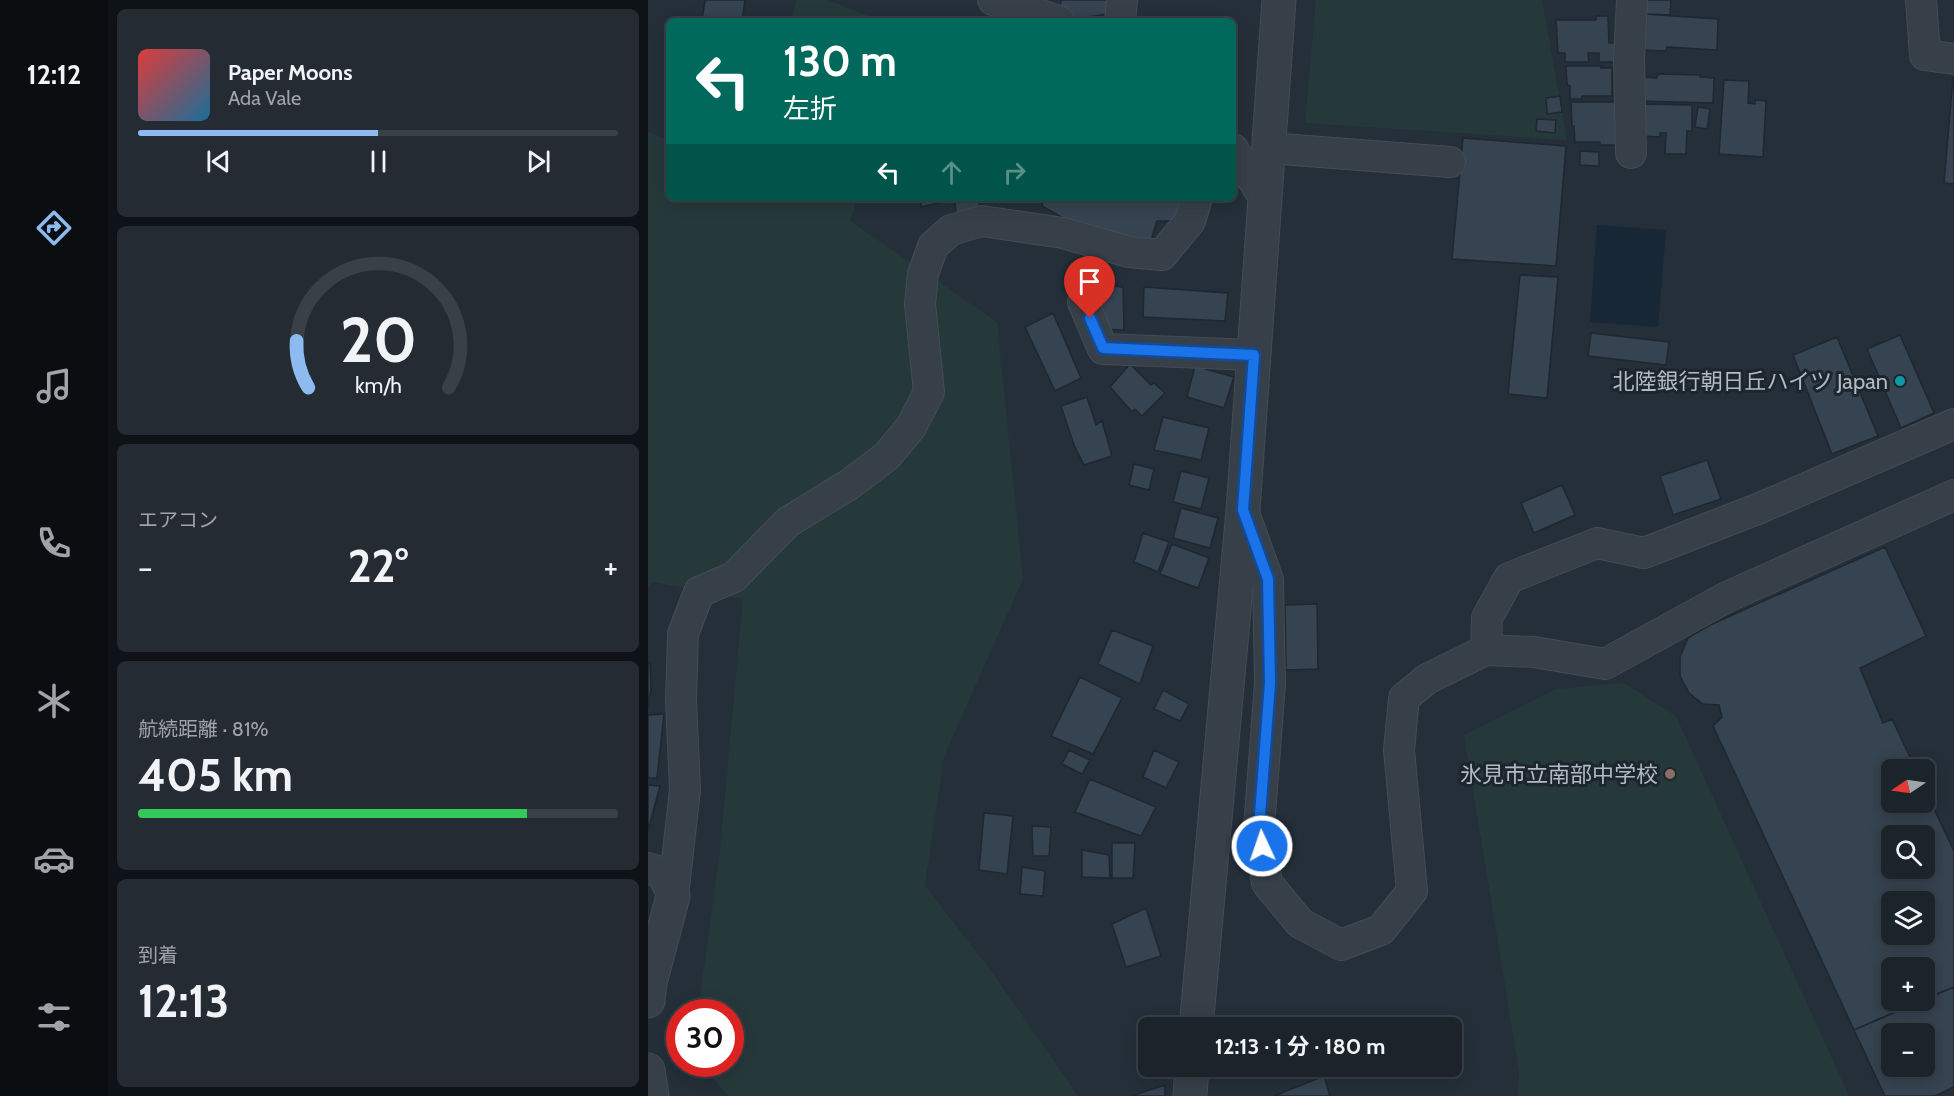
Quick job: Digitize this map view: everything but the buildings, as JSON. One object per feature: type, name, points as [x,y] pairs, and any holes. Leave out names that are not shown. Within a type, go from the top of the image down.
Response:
[{"type":"street","points":[[993,0],[1050,18]]},
{"type":"street","points":[[1120,18],[1122,0]]},
{"type":"street","points":[[1197,1017],[1243,510],[1279,0]]},
{"type":"street","points":[[1631,153],[1629,61],[1632,0]]},
{"type":"street","points":[[1921,0],[1925,55],[1954,59]]},
{"type":"street","points":[[1269,148],[1450,162]]},
{"type":"street","points":[[1236,154],[1265,199]]},
{"type":"street","points":[[648,1000],[650,983],[674,896],[685,790],[681,700],[683,634],[699,592],[734,577],[788,522],[850,484],[886,456],[911,427],[929,392],[920,304],[923,274],[933,246],[951,230],[982,221],[1063,233],[1129,252],[1162,255],[1190,221],[1196,201]]},
{"type":"street","points":[[1083,302],[1103,348],[1254,355]]},
{"type":"street","points":[[1486,650],[1487,618],[1509,578],[1597,543],[1644,553],[1760,508],[1954,424]]},
{"type":"street","points":[[1243,510],[1268,579],[1270,683],[1259,828],[1267,883],[1300,923],[1341,945],[1381,930],[1412,891],[1399,750],[1404,698],[1427,679],[1486,650],[1534,652],[1605,664],[1727,597],[1954,495]]},
{"type":"street","points":[[648,868],[662,873],[674,896]]},
{"type":"street","points":[[648,1070],[652,1096]]},
{"type":"street","points":[[1190,1096],[1191,1077]]},
{"type":"shaded area","points":[[796,0],[828,0],[873,18],[792,18]]},
{"type":"shaded area","points":[[1316,0],[1542,0],[1567,140],[1305,123]]},
{"type":"shaded area","points":[[648,132],[666,140],[666,201],[857,201],[850,221],[997,322],[1023,579],[944,756],[925,886],[992,972],[1078,1096],[728,1096],[712,1077],[744,1077],[744,999],[700,999],[720,850],[743,599],[653,582],[648,587]]},
{"type":"shaded area","points":[[1624,683],[1676,716],[1849,1096],[1518,1096],[1519,1071],[1464,735],[1556,689]]},
{"type":"water","points":[[1597,225],[1666,230],[1658,327],[1590,322]]},
{"type":"place","name":"北陸銀行朝日丘ハイツ Japan","points":[[1900,381]]},
{"type":"place","name":"氷見市立南部中学校","points":[[1670,774]]},
{"type":"route","points":[[1090,318],[1103,348],[1254,355],[1243,510],[1268,579],[1270,683],[1259,828],[1262,846]]}]
